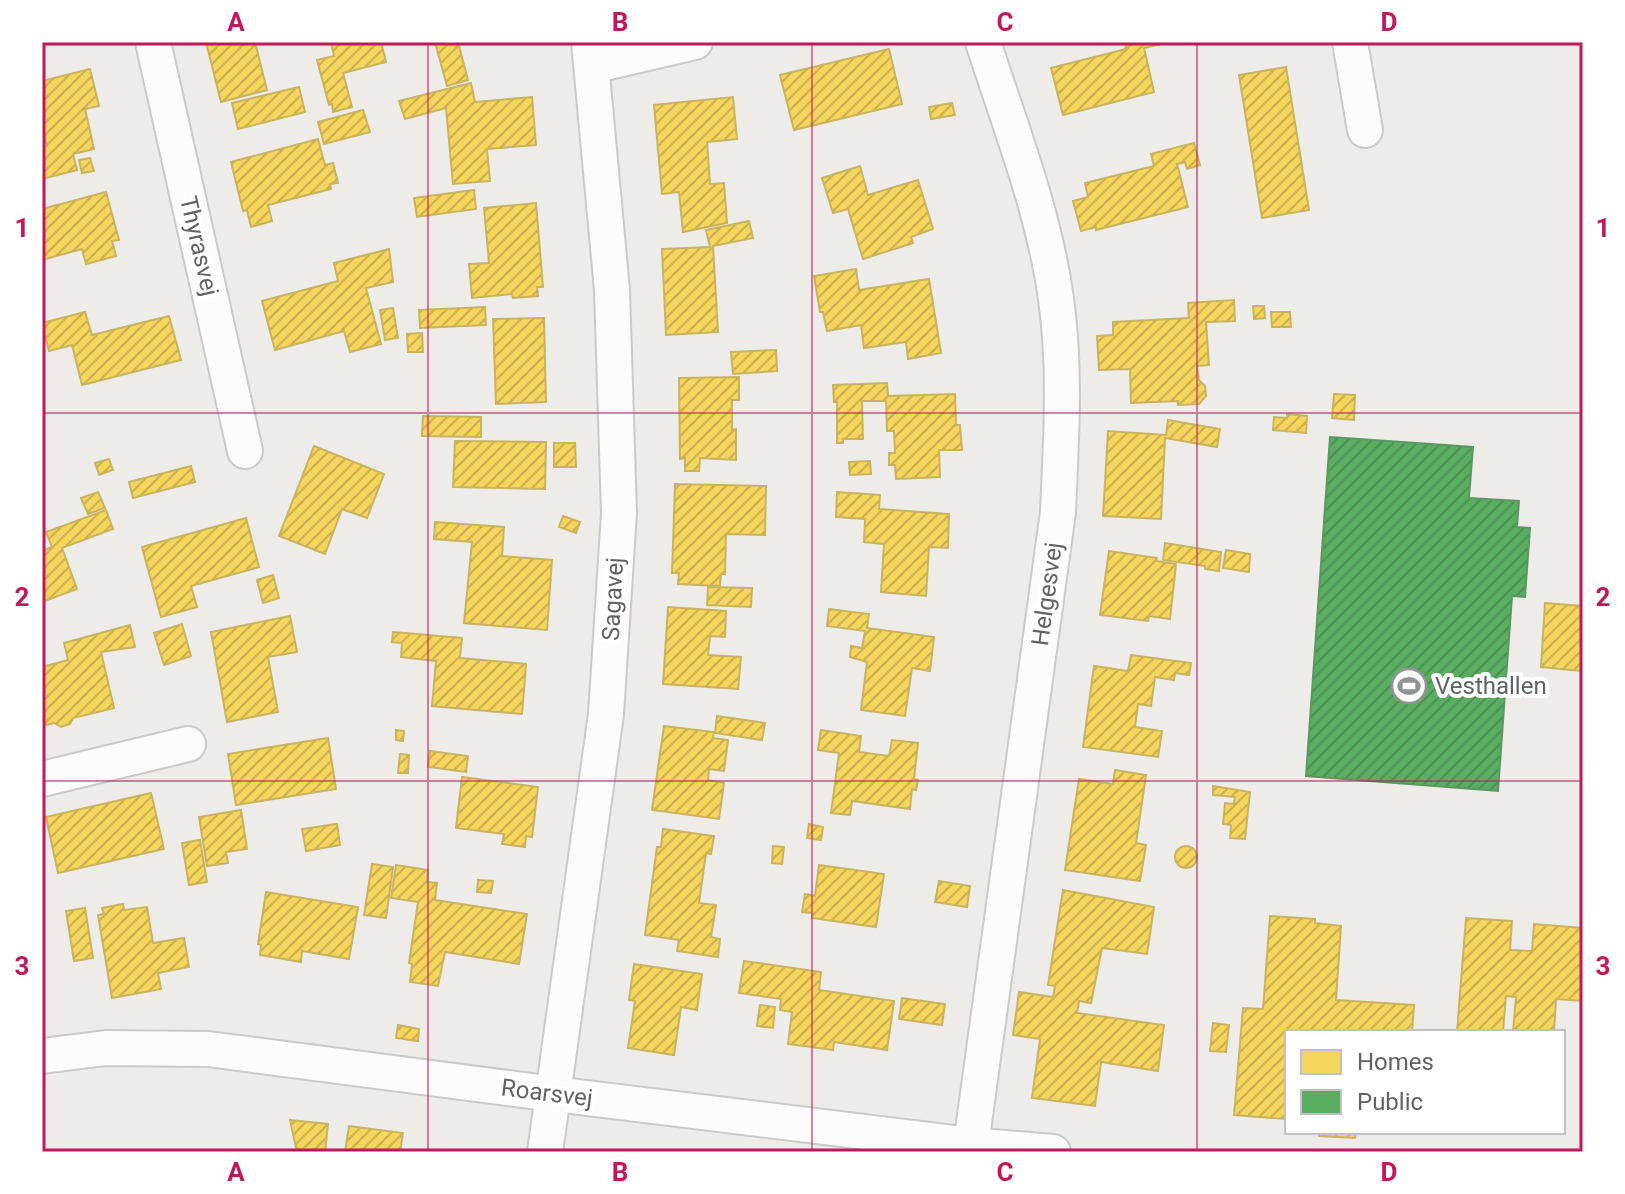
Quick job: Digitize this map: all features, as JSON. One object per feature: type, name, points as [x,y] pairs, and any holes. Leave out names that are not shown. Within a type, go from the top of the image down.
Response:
[{"type":"street","name":"Thyrasvej","points":[[153,42],[245,451]]},
{"type":"street","points":[[590,54],[695,42]]},
{"type":"street","name":"Helgesvej","points":[[970,1148],[1058,512],[1062,409],[1057,301],[1043,227],[983,42]]},
{"type":"street","points":[[1350,42],[1365,130]]},
{"type":"street","name":"Sagavej","points":[[545,1152],[606,714],[619,513],[612,290],[590,54]]},
{"type":"street","points":[[42,779],[188,744]]},
{"type":"street","name":"Roarsvej","points":[[42,1056],[106,1048],[208,1049],[970,1148],[1053,1152]]},
{"type":"building: Homes","points":[[206,42],[255,42],[267,90],[221,102]]},
{"type":"building: Homes","points":[[331,42],[381,42],[386,62],[343,73],[352,107],[333,112],[317,60],[334,56]]},
{"type":"building: Homes","points":[[435,42],[458,42],[468,80],[447,86]]},
{"type":"building: Homes","points":[[1125,42],[1170,42],[1144,48],[1154,92],[1063,115],[1051,68],[1126,49]]},
{"type":"building: Homes","points":[[889,49],[902,104],[794,130],[780,75]]},
{"type":"building: Homes","points":[[1286,67],[1309,210],[1262,218],[1239,75]]},
{"type":"building: Homes","points":[[90,69],[99,106],[85,109],[94,149],[73,154],[77,170],[42,179],[42,147],[47,146],[42,127],[42,81]]},
{"type":"building: Homes","points":[[471,83],[475,102],[532,97],[536,145],[487,149],[490,181],[453,184],[446,108],[405,119],[399,101]]},
{"type":"building: Homes","points":[[299,87],[305,112],[238,129],[232,103]]},
{"type":"building: Homes","points":[[733,97],[737,139],[707,142],[710,184],[724,183],[727,223],[683,232],[679,192],[662,194],[654,105]]},
{"type":"building: Homes","points":[[952,103],[955,115],[931,119],[929,107]]},
{"type":"building: Homes","points":[[363,110],[370,132],[324,144],[318,122]]},
{"type":"building: Homes","points":[[318,139],[325,165],[333,163],[338,183],[330,184],[331,189],[268,205],[272,221],[251,227],[247,210],[243,211],[231,162]]},
{"type":"building: Homes","points":[[1194,143],[1200,165],[1187,169],[1185,162],[1177,164],[1188,207],[1081,231],[1073,201],[1088,197],[1085,183],[1154,166],[1151,154]]},
{"type":"building: Homes","points":[[90,158],[94,171],[82,173],[79,160]]},
{"type":"building: Homes","points":[[860,166],[868,195],[918,180],[933,229],[911,237],[913,243],[863,259],[848,209],[833,213],[822,178]]},
{"type":"building: Homes","points":[[474,190],[476,209],[417,217],[414,198]]},
{"type":"building: Homes","points":[[106,192],[119,240],[112,241],[116,256],[86,264],[82,249],[42,260],[42,209]]},
{"type":"building: Homes","points":[[536,203],[543,287],[537,287],[538,296],[513,298],[512,294],[472,298],[469,264],[489,263],[484,208]]},
{"type":"building: Homes","points":[[749,221],[753,238],[713,246],[718,332],[666,335],[662,249],[710,247],[706,230]]},
{"type":"building: Homes","points":[[389,249],[393,282],[366,288],[381,344],[350,352],[344,331],[275,350],[262,301],[338,281],[334,263]]},
{"type":"building: Homes","points":[[856,269],[859,290],[929,279],[941,353],[908,359],[906,342],[864,348],[861,325],[827,331],[823,312],[820,312],[814,276]]},
{"type":"building: Homes","points":[[1234,300],[1235,321],[1206,322],[1209,365],[1197,366],[1206,396],[1199,404],[1178,405],[1178,401],[1131,403],[1130,369],[1099,370],[1097,336],[1113,335],[1113,322],[1189,318],[1188,303]]},
{"type":"building: Homes","points":[[1253,306],[1264,306],[1265,318],[1254,319]]},
{"type":"building: Homes","points":[[485,307],[486,325],[420,328],[419,310]]},
{"type":"building: Homes","points":[[393,308],[398,338],[385,340],[380,310]]},
{"type":"building: Homes","points":[[85,312],[92,335],[169,316],[181,360],[82,385],[72,345],[49,351],[42,323]]},
{"type":"building: Homes","points":[[1271,312],[1290,312],[1291,327],[1272,327]]},
{"type":"building: Homes","points":[[544,318],[546,402],[496,404],[493,319]]},
{"type":"building: Homes","points":[[422,333],[423,352],[408,352],[407,334]]},
{"type":"building: Homes","points":[[776,350],[777,371],[733,374],[731,352]]},
{"type":"building: Homes","points":[[739,377],[739,400],[732,400],[736,460],[700,458],[699,471],[685,471],[685,458],[680,459],[679,378]]},
{"type":"building: Homes","points":[[887,383],[888,396],[955,394],[956,425],[960,425],[962,450],[939,450],[940,477],[896,479],[895,465],[889,465],[889,453],[895,453],[894,431],[887,431],[886,401],[862,401],[863,439],[843,439],[843,443],[837,443],[837,402],[834,402],[833,385]]},
{"type":"building: Homes","points":[[1334,394],[1355,395],[1354,420],[1332,418]]},
{"type":"building: Homes","points":[[1287,414],[1307,416],[1306,433],[1273,430],[1274,417],[1287,418]]},
{"type":"building: Homes","points":[[423,416],[481,417],[481,437],[422,436]]},
{"type":"building: Homes","points":[[1168,420],[1220,429],[1217,447],[1165,438],[1161,519],[1103,516],[1108,431],[1166,435]]},
{"type":"building: Homes","points":[[455,441],[546,442],[545,489],[453,487]]},
{"type":"building: Homes","points":[[554,443],[575,443],[576,467],[554,467]]},
{"type":"building: Homes","points":[[314,446],[384,474],[367,518],[342,509],[325,554],[279,536]]},
{"type":"building: Homes","points":[[109,459],[113,470],[99,475],[95,463]]},
{"type":"building: Homes","points":[[870,461],[871,474],[850,475],[849,462]]},
{"type":"building: Homes","points":[[191,466],[195,482],[133,498],[129,482]]},
{"type":"building: Homes","points":[[675,484],[766,486],[765,535],[726,534],[725,574],[721,574],[720,586],[678,584],[679,573],[672,573]]},
{"type":"building: Homes","points":[[98,492],[105,508],[88,514],[81,498]]},
{"type":"building: Homes","points":[[837,492],[880,495],[879,509],[949,514],[948,548],[929,547],[926,596],[881,592],[884,544],[864,542],[865,519],[836,517]]},
{"type":"building: Homes","points":[[106,510],[113,529],[62,548],[77,589],[42,602],[42,551],[52,547],[46,532]]},
{"type":"building: Homes","points":[[563,516],[580,522],[576,533],[559,527]]},
{"type":"building: Homes","points":[[246,518],[259,567],[191,586],[197,607],[161,617],[142,547]]},
{"type":"building: Homes","points":[[435,522],[504,527],[502,556],[552,560],[547,630],[464,623],[472,542],[434,539]]},
{"type":"building: Homes","points":[[1165,543],[1221,552],[1219,571],[1163,560]]},
{"type":"building: Homes","points":[[1226,550],[1250,554],[1249,572],[1223,568]]},
{"type":"building: Homes","points":[[1109,551],[1176,564],[1170,619],[1149,616],[1148,621],[1100,615]]},
{"type":"building: Homes","points":[[273,575],[279,598],[263,603],[257,580]]},
{"type":"building: Homes","points":[[708,587],[752,588],[751,607],[707,605]]},
{"type":"building: Homes","points":[[1545,603],[1583,606],[1581,671],[1541,667]]},
{"type":"building: Homes","points":[[668,607],[726,611],[725,637],[710,636],[708,655],[741,657],[738,689],[663,684]]},
{"type":"building: Homes","points":[[829,609],[869,614],[867,628],[934,637],[930,671],[912,668],[905,716],[861,710],[867,662],[850,657],[851,646],[862,648],[865,631],[827,626]]},
{"type":"building: Homes","points":[[290,616],[297,652],[268,657],[278,712],[227,722],[211,632]]},
{"type":"building: Homes","points":[[182,624],[191,656],[164,665],[154,633]]},
{"type":"building: Homes","points":[[130,625],[135,647],[101,652],[114,708],[73,718],[70,724],[61,727],[54,723],[42,726],[42,667],[68,660],[64,643]]},
{"type":"building: Homes","points":[[393,632],[462,638],[460,658],[526,664],[522,714],[432,706],[436,661],[401,657],[402,643],[392,642]]},
{"type":"building: Homes","points":[[1131,655],[1191,663],[1189,675],[1175,673],[1174,680],[1155,677],[1151,706],[1138,704],[1135,727],[1162,731],[1158,757],[1083,747],[1094,666],[1128,671]]},
{"type":"building: Homes","points":[[717,716],[765,723],[762,740],[715,733]]},
{"type":"building: Homes","points":[[664,726],[714,732],[713,738],[728,740],[724,771],[709,769],[708,780],[724,783],[719,819],[652,810]]},
{"type":"building: Homes","points":[[396,730],[404,731],[403,741],[396,740]]},
{"type":"building: Homes","points":[[821,730],[861,736],[859,752],[889,756],[892,740],[918,743],[914,779],[918,780],[916,790],[912,789],[910,809],[852,801],[850,815],[831,813],[839,753],[818,750]]},
{"type":"building: Homes","points":[[328,738],[336,789],[236,805],[228,754]]},
{"type":"building: Homes","points":[[430,751],[468,756],[466,772],[428,767]]},
{"type":"building: Homes","points":[[400,754],[409,755],[408,773],[398,773]]},
{"type":"building: Homes","points":[[1115,770],[1146,775],[1136,843],[1146,845],[1140,881],[1065,870],[1079,779],[1113,784]]},
{"type":"building: Homes","points":[[462,777],[538,787],[532,837],[526,836],[525,847],[502,844],[504,834],[456,828]]},
{"type":"building: Homes","points":[[1213,786],[1250,792],[1245,839],[1230,838],[1231,825],[1223,824],[1225,803],[1234,804],[1235,797],[1213,795]]},
{"type":"building: Homes","points":[[151,793],[164,849],[58,873],[46,817]]},
{"type":"building: Homes","points":[[241,810],[247,849],[226,852],[228,863],[207,866],[199,817]]},
{"type":"building: Homes","points":[[337,824],[340,845],[306,851],[302,829]]},
{"type":"building: Homes","points":[[809,824],[823,827],[821,840],[807,838]]},
{"type":"building: Homes","points":[[663,829],[714,836],[711,854],[706,853],[699,903],[716,905],[711,937],[720,939],[718,957],[677,951],[679,940],[645,935],[657,847],[661,847]]},
{"type":"building: Homes","points":[[200,840],[207,882],[189,885],[182,843]]},
{"type":"building: Homes","points":[[773,846],[784,847],[782,864],[772,863]]},
{"type":"building: Homes","points":[[1186,846],[1194,849],[1197,857],[1194,865],[1186,868],[1178,865],[1175,857],[1178,849]]},
{"type":"building: Homes","points":[[372,864],[393,867],[386,918],[364,915]]},
{"type":"building: Homes","points":[[396,865],[428,870],[427,882],[437,883],[435,900],[527,914],[519,964],[445,952],[438,986],[410,982],[412,964],[409,963],[418,902],[391,898]]},
{"type":"building: Homes","points":[[819,865],[884,874],[876,927],[812,918],[812,913],[802,912],[805,894],[815,896]]},
{"type":"building: Homes","points":[[478,880],[493,881],[491,893],[477,892]]},
{"type":"building: Homes","points":[[939,881],[970,886],[967,907],[935,902]]},
{"type":"building: Homes","points":[[1063,890],[1154,907],[1147,954],[1102,948],[1091,1003],[1079,1001],[1077,1013],[1164,1025],[1158,1071],[1101,1062],[1095,1106],[1032,1098],[1040,1039],[1013,1035],[1019,992],[1053,997],[1055,986],[1048,985]]},
{"type":"building: Homes","points":[[266,892],[358,907],[349,959],[302,951],[301,962],[260,955],[261,945],[258,944]]},
{"type":"building: Homes","points":[[123,904],[124,910],[147,907],[153,943],[184,938],[189,967],[158,973],[161,989],[112,998],[98,915],[104,914],[102,908]]},
{"type":"building: Homes","points":[[85,908],[93,958],[74,961],[66,911]]},
{"type":"building: Homes","points":[[1270,916],[1315,919],[1315,923],[1341,926],[1336,1000],[1414,1005],[1412,1030],[1285,1030],[1285,1119],[1234,1115],[1243,1008],[1263,1009]]},
{"type":"building: Homes","points":[[1466,918],[1512,921],[1510,950],[1532,951],[1534,924],[1583,928],[1583,1001],[1556,999],[1554,1030],[1513,1030],[1516,997],[1506,996],[1503,1030],[1457,1030]]},
{"type":"building: Homes","points":[[744,961],[821,972],[819,990],[894,1001],[887,1050],[834,1042],[833,1050],[788,1044],[792,1012],[780,1010],[781,999],[739,993]]},
{"type":"building: Homes","points":[[634,964],[702,974],[697,1010],[681,1007],[674,1055],[628,1048],[635,1001],[629,1000]]},
{"type":"building: Homes","points":[[902,998],[945,1004],[942,1025],[899,1019]]},
{"type":"building: Homes","points":[[760,1005],[775,1007],[773,1028],[757,1026]]},
{"type":"building: Homes","points":[[1213,1023],[1229,1025],[1226,1052],[1210,1051]]},
{"type":"building: Homes","points":[[398,1025],[419,1029],[418,1041],[396,1038]]},
{"type":"building: Homes","points":[[290,1120],[328,1124],[325,1152],[300,1152],[296,1148]]},
{"type":"building: Homes","points":[[349,1126],[403,1133],[400,1152],[345,1152]]},
{"type":"building: Homes","points":[[1319,1134],[1356,1134],[1355,1138]]},
{"type":"building: Public","name":"Vesthallen","points":[[1330,437],[1473,447],[1469,498],[1519,501],[1517,527],[1530,528],[1525,597],[1512,596],[1498,791],[1306,776]]},
{"type":"place","name":"Vesthallen","points":[[1409,686]]}]
